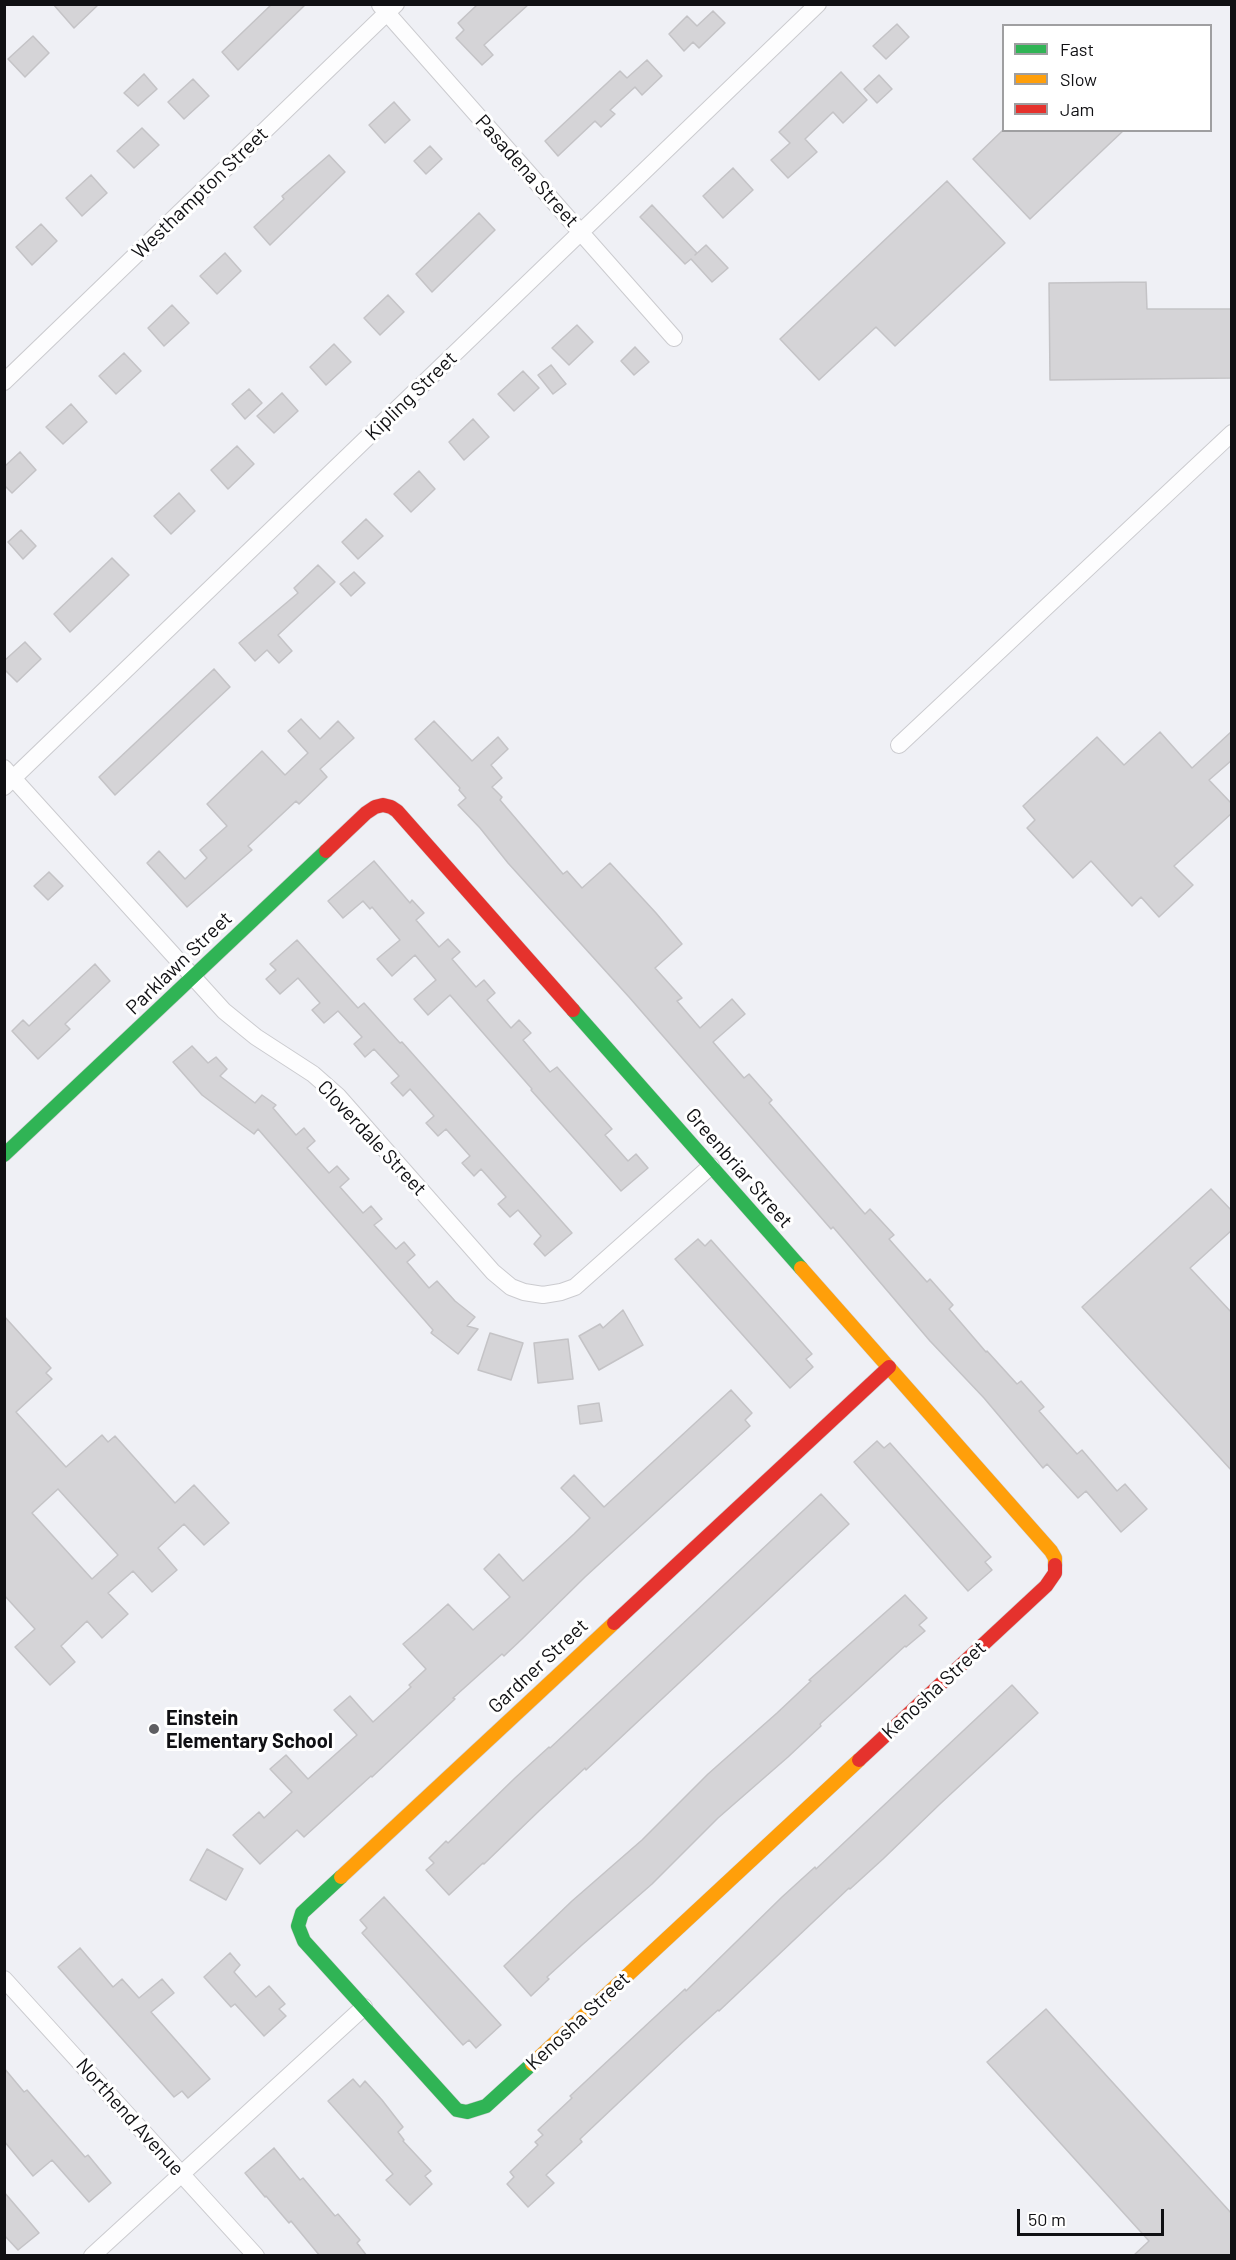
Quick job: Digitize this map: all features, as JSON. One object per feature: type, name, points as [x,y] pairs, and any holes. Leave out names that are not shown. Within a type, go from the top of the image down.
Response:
[{"type":"street","name":"Kipling Street","points":[[8,778],[818,4]]},
{"type":"street","name":"Pasadena Street","points":[[387,7],[674,338]]},
{"type":"street","name":"Westhampton Street","points":[[4,382],[387,7]]},
{"type":"street","points":[[899,745],[1232,433]]},
{"type":"street","name":"Cloverdale Street","points":[[8,778],[192,977],[239,1024],[313,1074],[338,1096],[493,1272],[511,1287],[543,1295],[561,1293],[575,1287],[711,1166]]},
{"type":"street","name":"Parklawn Street","points":[[4,1155],[366,813],[383,805]]},
{"type":"street","name":"Greenbriar Street","points":[[383,805],[397,811],[1051,1551],[1056,1565]]},
{"type":"street","name":"Gardner Street","points":[[364,2007],[304,1941],[298,1926],[302,1913],[888,1367]]},
{"type":"street","name":"Kenosha Street","points":[[364,2007],[451,2105],[467,2112],[486,2106],[1046,1586],[1052,1580],[1056,1565]]},
{"type":"street","name":"Northend Avenue","points":[[4,1978],[256,2256]]},
{"type":"street","points":[[92,2256],[364,2007]]},
{"type":"building","points":[[53,4],[99,4],[74,28]]},
{"type":"building","points":[[272,4],[306,4],[238,70],[222,52]]},
{"type":"building","points":[[478,4],[529,4],[484,45],[493,55],[482,65],[456,38],[464,30],[458,23]]},
{"type":"building","points":[[713,11],[725,23],[699,48],[693,42],[684,51],[669,34],[687,16],[697,26]]},
{"type":"building","points":[[897,24],[909,37],[886,59],[873,46]]},
{"type":"building","points":[[33,36],[49,53],[25,77],[8,59]]},
{"type":"building","points":[[647,60],[662,76],[642,95],[635,87],[610,110],[615,114],[601,127],[595,121],[558,156],[545,141],[620,71],[627,78]]},
{"type":"building","points":[[841,72],[867,100],[843,123],[833,112],[805,139],[817,152],[788,178],[771,160],[790,143],[779,132]]},
{"type":"building","points":[[144,74],[157,89],[138,106],[124,93]]},
{"type":"building","points":[[879,75],[892,89],[877,103],[864,89]]},
{"type":"building","points":[[193,79],[209,96],[184,119],[168,102]]},
{"type":"building","points":[[394,102],[410,120],[385,143],[369,125]]},
{"type":"building","points":[[142,128],[159,145],[134,168],[117,151]]},
{"type":"building","points":[[1002,131],[1122,132],[1030,219],[973,159]]},
{"type":"building","points":[[430,146],[442,159],[426,174],[414,161]]},
{"type":"building","points":[[329,155],[345,172],[270,245],[254,227],[284,199],[282,196]]},
{"type":"building","points":[[733,168],[753,190],[723,218],[703,196]]},
{"type":"building","points":[[91,175],[107,193],[82,216],[66,198]]},
{"type":"building","points":[[947,181],[1005,243],[895,346],[876,327],[819,380],[780,339]]},
{"type":"building","points":[[652,205],[697,253],[695,255],[706,245],[728,268],[712,282],[691,259],[685,264],[640,217]]},
{"type":"building","points":[[479,213],[495,230],[432,292],[416,274]]},
{"type":"building","points":[[41,224],[57,241],[32,265],[16,247]]},
{"type":"building","points":[[225,253],[241,271],[217,294],[200,276]]},
{"type":"building","points":[[1146,282],[1147,309],[1232,309],[1232,378],[1050,380],[1049,283]]},
{"type":"building","points":[[388,295],[404,312],[380,335],[364,318]]},
{"type":"building","points":[[172,305],[189,323],[164,346],[148,328]]},
{"type":"building","points":[[577,325],[593,342],[569,365],[552,348]]},
{"type":"building","points":[[334,344],[351,362],[326,385],[310,367]]},
{"type":"building","points":[[635,347],[649,362],[634,375],[621,361]]},
{"type":"building","points":[[124,353],[141,371],[116,394],[99,376]]},
{"type":"building","points":[[551,365],[566,384],[553,394],[538,375]]},
{"type":"building","points":[[523,371],[539,388],[514,411],[498,394]]},
{"type":"building","points":[[249,389],[262,403],[245,419],[232,404]]},
{"type":"building","points":[[282,393],[298,411],[274,433],[257,416]]},
{"type":"building","points":[[71,404],[87,422],[63,444],[46,427]]},
{"type":"building","points":[[473,419],[489,437],[464,460],[449,442]]},
{"type":"building","points":[[237,446],[254,464],[228,489],[211,470]]},
{"type":"building","points":[[20,452],[36,470],[12,493],[4,485],[4,467]]},
{"type":"building","points":[[419,471],[435,489],[411,512],[394,494]]},
{"type":"building","points":[[179,493],[195,511],[171,534],[154,516]]},
{"type":"building","points":[[366,519],[383,536],[358,559],[342,542]]},
{"type":"building","points":[[21,530],[36,546],[23,559],[8,542]]},
{"type":"building","points":[[112,558],[129,575],[70,632],[54,614]]},
{"type":"building","points":[[318,565],[335,582],[278,635],[292,651],[279,663],[267,650],[255,661],[239,643],[298,593],[294,588]]},
{"type":"building","points":[[354,572],[365,583],[351,596],[340,584]]},
{"type":"building","points":[[25,642],[41,659],[17,682],[4,669],[4,661]]},
{"type":"building","points":[[214,669],[230,687],[115,795],[99,777]]},
{"type":"building","points":[[301,719],[320,739],[338,721],[354,738],[320,769],[327,777],[299,804],[296,801],[248,846],[252,850],[187,907],[147,863],[159,851],[185,879],[207,858],[200,850],[227,826],[207,804],[262,751],[285,775],[308,753],[288,731]]},
{"type":"building","points":[[434,721],[472,761],[498,737],[508,749],[491,765],[502,778],[492,787],[502,797],[500,800],[563,874],[567,871],[582,888],[610,863],[656,913],[682,944],[655,968],[682,998],[677,1001],[700,1028],[732,999],[745,1014],[713,1042],[744,1078],[749,1074],[772,1100],[769,1103],[865,1214],[870,1209],[894,1235],[889,1239],[927,1282],[930,1279],[953,1305],[949,1309],[986,1352],[1017,1384],[1021,1381],[1044,1407],[1039,1411],[1077,1454],[1082,1450],[1117,1491],[1125,1484],[1147,1509],[1121,1532],[1086,1491],[1078,1498],[1047,1464],[1043,1468],[984,1398],[930,1341],[833,1227],[831,1229],[458,805],[466,798],[459,790],[460,788],[415,739]]},
{"type":"building","points":[[1232,731],[1232,760],[1209,780],[1232,804],[1232,813],[1174,866],[1193,885],[1159,917],[1141,897],[1132,906],[1091,861],[1073,878],[1027,828],[1035,820],[1023,806],[1097,737],[1124,765],[1160,732],[1192,768]]},
{"type":"building","points":[[374,861],[410,903],[412,900],[424,913],[416,920],[439,947],[448,939],[460,952],[452,959],[476,987],[484,980],[495,993],[487,1000],[511,1028],[519,1020],[531,1033],[523,1040],[550,1072],[557,1067],[612,1129],[605,1135],[628,1161],[636,1154],[648,1168],[621,1191],[450,995],[428,1015],[414,999],[436,980],[415,955],[392,976],[377,959],[400,940],[372,907],[370,909],[363,901],[343,918],[328,901]]},
{"type":"building","points":[[49,872],[63,886],[48,900],[34,886]]},
{"type":"building","points":[[297,940],[358,1008],[364,1003],[400,1043],[402,1042],[572,1233],[545,1256],[534,1244],[541,1236],[518,1210],[510,1217],[498,1204],[506,1197],[481,1169],[474,1176],[462,1163],[470,1156],[446,1129],[438,1136],[426,1123],[434,1116],[410,1089],[403,1096],[391,1083],[399,1076],[374,1049],[365,1057],[354,1044],[362,1037],[338,1011],[324,1023],[312,1010],[320,1003],[298,978],[280,994],[266,979],[276,970],[270,964]]},
{"type":"building","points":[[95,964],[110,981],[65,1024],[70,1029],[38,1059],[12,1031],[23,1020],[29,1026]]},
{"type":"building","points":[[192,1046],[208,1063],[216,1057],[227,1069],[220,1076],[255,1103],[262,1095],[276,1105],[273,1108],[296,1135],[304,1128],[315,1141],[307,1148],[329,1173],[337,1166],[349,1179],[340,1187],[363,1213],[371,1206],[382,1219],[374,1225],[396,1249],[404,1242],[415,1255],[407,1262],[429,1288],[437,1281],[455,1301],[475,1317],[467,1326],[478,1329],[458,1354],[431,1333],[433,1330],[258,1129],[254,1134],[202,1095],[173,1062]]},
{"type":"building","points":[[1211,1189],[1232,1211],[1232,1230],[1190,1268],[1232,1313],[1232,1471],[1082,1307]]},
{"type":"building","points":[[698,1239],[705,1246],[711,1240],[812,1354],[806,1359],[813,1367],[790,1388],[675,1259]]},
{"type":"building","points":[[623,1310],[643,1345],[599,1370],[579,1336],[600,1324],[603,1328]]},
{"type":"building","points":[[4,1316],[51,1368],[46,1373],[52,1379],[16,1412],[66,1467],[102,1435],[108,1442],[115,1436],[175,1503],[194,1485],[229,1523],[204,1545],[184,1524],[158,1548],[177,1570],[152,1592],[133,1571],[108,1593],[128,1614],[102,1638],[87,1621],[61,1646],[75,1662],[50,1685],[15,1647],[35,1629],[4,1595]],"holes":[[[58,1489],[118,1555],[92,1579],[32,1513]]]},
{"type":"building","points":[[490,1333],[523,1343],[511,1380],[478,1370]]},
{"type":"building","points":[[568,1339],[573,1379],[538,1383],[534,1343]]},
{"type":"building","points":[[731,1390],[752,1413],[745,1420],[750,1426],[585,1577],[504,1656],[502,1654],[453,1698],[455,1699],[372,1777],[304,1837],[297,1830],[260,1864],[233,1835],[259,1812],[264,1818],[292,1792],[270,1769],[286,1755],[308,1779],[357,1735],[334,1710],[350,1696],[373,1722],[411,1687],[409,1685],[426,1669],[403,1644],[448,1604],[473,1630],[510,1597],[484,1569],[499,1554],[523,1581],[590,1518],[561,1488],[574,1475],[604,1507]]},
{"type":"building","points":[[599,1403],[602,1421],[580,1424],[578,1406]]},
{"type":"building","points":[[877,1441],[884,1448],[890,1443],[991,1557],[985,1562],[992,1570],[968,1591],[854,1462]]},
{"type":"building","points":[[821,1494],[849,1524],[449,1895],[426,1870],[434,1863],[429,1858],[446,1841],[448,1843]]},
{"type":"building","points":[[905,1595],[927,1618],[919,1625],[925,1631],[905,1646],[820,1724],[821,1726],[788,1757],[718,1818],[652,1884],[547,1977],[549,1979],[531,1996],[504,1966],[572,1901],[642,1840],[708,1774],[811,1681],[809,1680]]},
{"type":"building","points":[[1012,1685],[1038,1713],[580,2139],[582,2142],[546,2175],[554,2183],[528,2207],[507,2184],[514,2177],[510,2172],[538,2145],[535,2142],[543,2135],[538,2130],[572,2098],[570,2096],[685,1989],[686,1991],[782,1897],[815,1867],[816,1869]]},
{"type":"building","points":[[207,1849],[243,1869],[226,1900],[190,1880]]},
{"type":"building","points":[[384,1897],[501,2025],[476,2048],[469,2040],[463,2045],[362,1933],[367,1928],[360,1920]]},
{"type":"building","points":[[80,1948],[113,1987],[122,1979],[139,1998],[162,1979],[174,1993],[151,2012],[210,2079],[188,2098],[182,2091],[174,2097],[58,1967]]},
{"type":"building","points":[[230,1953],[240,1965],[234,1972],[256,1997],[269,1986],[285,2004],[279,2009],[286,2016],[264,2036],[235,2004],[231,2007],[204,1977]]},
{"type":"building","points":[[1046,2009],[1232,2214],[1232,2256],[1133,2256],[1149,2241],[987,2062]]},
{"type":"building","points":[[4,2068],[24,2092],[27,2090],[85,2157],[88,2155],[111,2183],[89,2202],[52,2160],[33,2176],[4,2141]]},
{"type":"building","points":[[353,2079],[360,2087],[365,2081],[382,2100],[403,2127],[398,2132],[403,2141],[431,2171],[425,2176],[432,2184],[410,2205],[386,2180],[393,2174],[328,2101]]},
{"type":"building","points":[[274,2148],[300,2180],[303,2178],[335,2216],[338,2214],[360,2240],[357,2243],[367,2256],[320,2256],[291,2221],[289,2223],[265,2197],[245,2173]]},
{"type":"building","points":[[4,2192],[39,2233],[18,2250],[4,2235]]},
{"type":"traffic: fast","points":[[4,1155],[326,851]]},
{"type":"traffic: fast","points":[[573,1010],[801,1268]]},
{"type":"traffic: fast","points":[[341,1877],[302,1913],[298,1926],[304,1941],[457,2110],[467,2112],[486,2106],[532,2064]]},
{"type":"traffic: slow","points":[[801,1268],[1051,1551],[1055,1558],[1055,1565]]},
{"type":"traffic: slow","points":[[341,1877],[614,1623]]},
{"type":"traffic: slow","points":[[532,2064],[859,1760]]},
{"type":"traffic: jam","points":[[326,851],[366,813],[383,805],[391,807],[573,1010]]},
{"type":"traffic: jam","points":[[614,1623],[889,1367]]},
{"type":"traffic: jam","points":[[859,1760],[1046,1586],[1055,1573],[1055,1565]]},
{"type":"place","name":"Einstein Elementary School","points":[[154,1729]]}]
